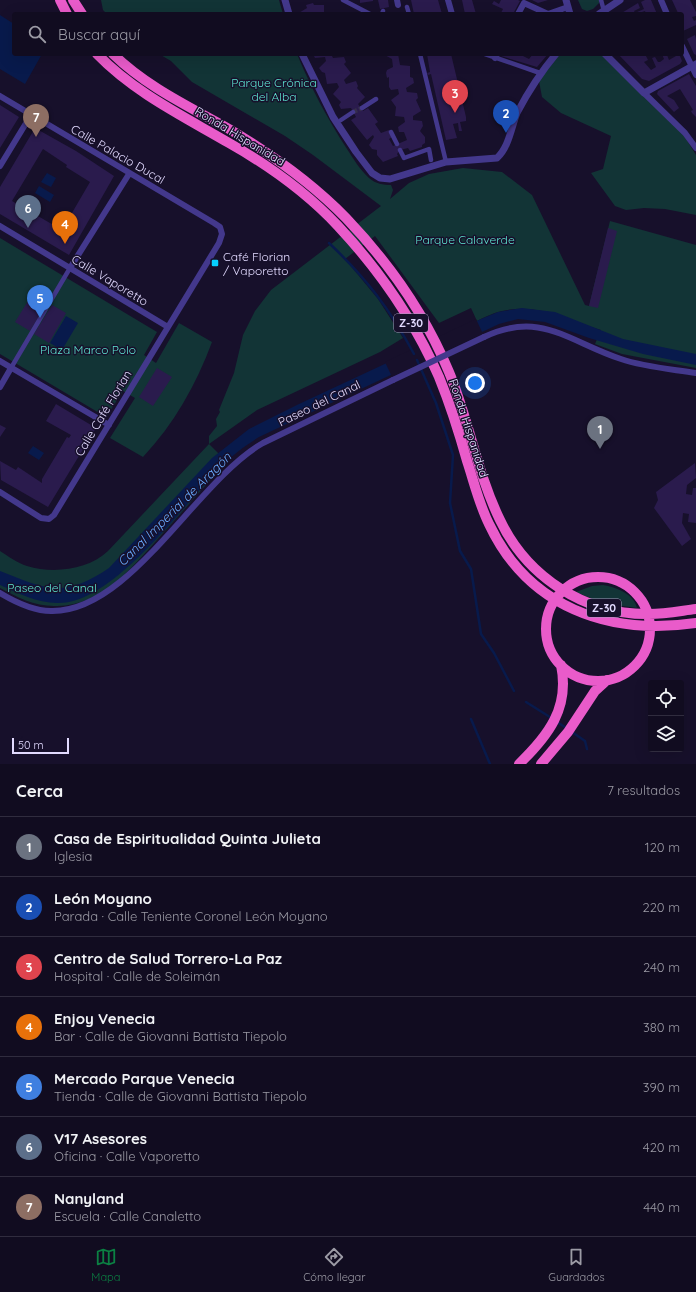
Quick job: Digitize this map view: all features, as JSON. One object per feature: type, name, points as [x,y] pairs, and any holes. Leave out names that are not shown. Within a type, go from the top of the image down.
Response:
[{"type":"highway","points":[[60,0],[66,12]]},
{"type":"highway","points":[[74,0],[81,12]]},
{"type":"highway","name":"Ronda Hispanidad","points":[[99,56],[113,71],[151,98],[228,142],[282,177],[336,224],[368,260],[393,292],[427,351],[452,409],[477,492],[488,522],[497,540],[518,570],[540,590],[569,608],[600,620],[651,627],[696,624]]},
{"type":"highway","name":"Ronda Hispanidad","points":[[115,56],[128,68],[160,91],[230,130],[288,168],[321,194],[341,213],[376,252],[402,285],[439,350],[450,374],[487,487],[514,546],[527,562],[547,581],[576,598],[603,608],[626,613],[648,614],[696,609]]},
{"type":"highway","points":[[590,577],[611,578],[631,588],[638,595],[648,614],[651,627],[646,649],[637,664],[623,675],[607,680],[587,680],[577,677],[561,665],[550,648],[546,628],[549,612],[555,599],[563,590],[580,580],[590,577]]},
{"type":"highway","points":[[519,764],[542,739],[559,712],[564,692],[561,665]]},
{"type":"highway","points":[[541,764],[568,732],[596,691],[607,680]]},
{"type":"street","points":[[285,0],[288,12]]},
{"type":"street","points":[[343,0],[366,12]]},
{"type":"street","points":[[448,0],[451,12]]},
{"type":"street","points":[[601,0],[602,12],[620,0]]},
{"type":"street","points":[[661,0],[666,12]]},
{"type":"street","points":[[519,12],[524,3],[544,12]]},
{"type":"street","points":[[407,7],[408,12]]},
{"type":"street","points":[[554,12],[568,7]]},
{"type":"street","points":[[684,49],[694,66],[696,75]]},
{"type":"street","points":[[303,56],[333,117],[372,173],[380,178],[390,179],[446,162],[497,158],[504,149],[517,114],[540,73],[554,56]]},
{"type":"street","points":[[420,56],[446,162]]},
{"type":"street","points":[[496,56],[540,73]]},
{"type":"street","points":[[607,56],[685,133],[696,148]]},
{"type":"street","points":[[644,93],[694,66]]},
{"type":"street","name":"Calle Palacio Ducal","points":[[0,96],[129,174],[214,223],[220,227],[222,232]]},
{"type":"street","points":[[362,108],[376,99]]},
{"type":"street","points":[[341,120],[354,112]]},
{"type":"street","points":[[0,166],[31,115]]},
{"type":"street","points":[[391,132],[397,144]]},
{"type":"street","points":[[400,150],[404,158],[429,149],[431,160]]},
{"type":"street","points":[[0,387],[70,268],[129,174]]},
{"type":"street","name":"Calle Vaporetto","points":[[0,226],[168,327]]},
{"type":"street","name":"Calle Café Florian","points":[[0,492],[46,519],[54,516],[219,243],[222,232]]},
{"type":"street","name":"Paseo del Canal","points":[[0,593],[34,609],[51,611],[75,608],[94,600],[107,593],[140,565],[210,488],[244,455],[263,443],[393,380],[484,337],[509,327],[534,326],[559,333],[622,359],[696,373]]},
{"type":"street","points":[[0,361],[109,425]]},
{"type":"green space","points":[[101,0],[279,0],[282,12],[105,12],[103,10]]},
{"type":"green space","points":[[578,0],[599,0],[599,3],[593,9],[587,11],[582,9]]},
{"type":"green space","name":"Parque Calaverde","points":[[162,56],[298,56],[320,103],[347,149],[369,178],[380,184],[391,185],[393,190],[390,199],[409,183],[429,174],[463,168],[502,172],[532,195],[585,305],[589,306],[610,221],[696,245],[696,368],[622,354],[595,344],[601,330],[540,310],[510,309],[494,313],[477,321],[471,308],[439,323],[375,236],[345,259],[378,299],[403,338],[380,352],[257,410],[209,444],[209,436],[217,426],[216,419],[234,373],[243,335],[255,311],[271,290],[381,206],[285,136],[192,82],[171,61]]},
{"type":"green space","points":[[558,56],[603,56],[683,134],[696,155],[696,215],[665,209],[644,208],[626,210],[615,206],[591,173],[603,169],[611,136],[561,113],[542,97],[539,81]]},
{"type":"green space","name":"Plaza Marco Polo","points":[[0,238],[157,332],[144,355],[156,363],[179,323],[212,342],[199,373],[183,403],[165,431],[143,457],[110,438],[135,398],[123,391],[106,417],[0,354]]},
{"type":"green space","name":"Paseo del Canal","points":[[209,444],[227,462],[130,570],[103,592],[88,600],[71,605],[47,606],[19,598],[0,588],[0,551],[23,565],[48,570],[70,569],[91,562],[100,557],[108,551]]},
{"type":"green space","points":[[603,585],[619,589],[624,592],[632,599],[637,608],[602,603],[576,592],[592,586]]},
{"type":"water","points":[[0,15],[12,23],[12,56],[41,56],[25,84],[0,69]]},
{"type":"water","points":[[47,173],[56,178],[51,187],[41,182]]},
{"type":"water","points":[[39,186],[54,195],[50,202],[35,193]]},
{"type":"water","name":"Canal Imperial de Aragón","points":[[522,308],[555,312],[623,339],[696,354],[696,365],[643,354],[589,338],[545,322],[518,319],[499,324],[254,440],[225,463],[146,550],[123,571],[101,588],[79,599],[50,603],[21,594],[0,585],[0,571],[31,583],[56,588],[80,584],[94,578],[109,568],[212,458],[249,429],[481,319],[498,312]]},
{"type":"water","points":[[66,316],[78,323],[62,350],[50,343]]},
{"type":"water","points":[[33,446],[44,453],[39,460],[28,453]]},
{"type":"pier","points":[[476,319],[483,334],[392,377],[385,362]]},
{"type":"building","points":[[360,0],[373,0],[373,1],[360,3]]},
{"type":"building","points":[[378,0],[388,0],[389,7],[380,9]]},
{"type":"building","points":[[411,0],[438,0],[441,12],[414,12]]},
{"type":"building","points":[[462,0],[472,0],[475,12],[465,12]]},
{"type":"building","points":[[501,0],[520,1],[514,12],[502,12],[503,9],[492,4],[494,1],[499,4]]},
{"type":"building","points":[[532,0],[548,0],[538,3]]},
{"type":"building","points":[[651,0],[656,12],[637,12],[644,9],[641,2]]},
{"type":"building","points":[[672,0],[690,0],[696,12],[696,16],[692,17],[694,21],[696,20],[696,25],[684,31],[684,12],[678,12]]},
{"type":"building","points":[[313,3],[314,5],[324,5],[324,12],[300,12],[307,8],[306,5]]},
{"type":"building","points":[[638,3],[640,8],[634,11],[623,12]]},
{"type":"building","points":[[695,35],[696,55],[694,54],[687,39]]},
{"type":"building","points":[[314,56],[332,56],[333,58],[344,57],[346,62],[344,64],[351,73],[344,80],[346,84],[356,81],[358,86],[357,88],[365,97],[358,104],[363,111],[368,108],[378,122],[375,124],[381,133],[389,130],[392,137],[389,139],[393,146],[407,140],[404,132],[399,132],[398,127],[405,122],[404,117],[395,116],[396,107],[391,100],[399,94],[398,89],[391,90],[389,87],[389,77],[387,78],[386,73],[387,70],[393,67],[392,59],[387,56],[398,56],[400,65],[410,66],[410,77],[413,78],[414,83],[406,88],[407,92],[417,93],[418,98],[416,100],[421,111],[413,116],[413,120],[422,121],[423,126],[420,131],[425,137],[425,143],[422,147],[410,151],[408,148],[400,150],[397,154],[398,156],[383,162],[377,155],[377,150],[372,149],[369,145],[374,137],[373,135],[367,140],[351,120],[356,117],[351,108],[341,109],[339,105],[341,102],[333,94],[339,87],[337,83],[327,84],[325,73],[319,68],[326,61],[325,57],[315,58]]},
{"type":"building","points":[[427,56],[451,56],[466,117],[466,121],[460,122],[462,131],[459,131],[458,123],[453,124],[457,138],[446,140],[431,74],[428,75],[427,73],[430,72]]},
{"type":"building","points":[[501,56],[523,56],[529,59],[531,56],[546,56],[537,67]]},
{"type":"building","points":[[620,56],[646,56],[648,60],[644,62],[651,70],[656,67],[652,58],[655,57],[658,62],[660,62],[664,59],[663,56],[667,56],[669,60],[676,56],[680,56],[682,61],[680,64],[649,81],[642,79]]},
{"type":"building","points":[[689,74],[696,86],[696,117],[692,113],[691,111],[693,110],[680,89],[667,96],[674,100],[679,108],[674,112],[657,94],[658,91]]},
{"type":"building","points":[[0,105],[19,117],[0,148]]},
{"type":"building","points":[[35,128],[76,151],[114,176],[69,255],[0,214],[0,187]],"holes":[[[43,149],[67,165],[66,167],[90,182],[62,230],[12,201]]]},
{"type":"building","points":[[608,228],[617,231],[598,308],[589,306]]},
{"type":"building","points":[[33,293],[48,302],[30,331],[15,322]]},
{"type":"building","points":[[52,305],[66,313],[49,343],[34,334]]},
{"type":"building","points":[[157,368],[172,377],[153,406],[139,397]]},
{"type":"building","points":[[56,404],[96,428],[48,507],[1,480],[0,461],[16,470],[18,467],[42,483],[42,479],[67,437],[69,438],[71,435],[46,421]]},
{"type":"building","points":[[0,425],[6,428],[0,437]]},
{"type":"building","points":[[695,463],[696,478],[687,485],[686,494],[692,495],[693,488],[696,488],[696,523],[688,522],[689,514],[683,513],[682,523],[691,539],[682,546],[654,508],[658,500],[656,492]]},
{"type":"waterway","points":[[329,243],[355,269],[386,308],[414,354]]},
{"type":"waterway","points":[[417,360],[436,403],[453,455],[450,503],[460,551],[471,569],[481,634],[494,653],[514,691]]},
{"type":"waterway","points":[[526,702],[553,719]]},
{"type":"waterway","points":[[471,719],[490,764]]},
{"type":"waterway","points":[[557,722],[568,729]]},
{"type":"waterway","points":[[572,732],[585,741],[587,749]]},
{"type":"tunnel","points":[[353,112],[362,108]]},
{"type":"place","name":"Centro de Salud Torrero-La Paz","points":[[455,113]]},
{"type":"place","name":"León Moyano","points":[[506,133]]},
{"type":"place","name":"Nanyland","points":[[36,137]]},
{"type":"place","name":"V17 Asesores","points":[[28,228]]},
{"type":"place","name":"Enjoy Venecia","points":[[65,244]]},
{"type":"place","name":"Café Florian / Vaporetto","points":[[215,263]]},
{"type":"place","name":"Mercado Parque Venecia","points":[[40,318]]},
{"type":"place","name":"Casa de Espiritualidad Quinta Julieta","points":[[600,449]]},
{"type":"park label","name":"Parque Crónica del Alba","points":[[274,89]]}]
